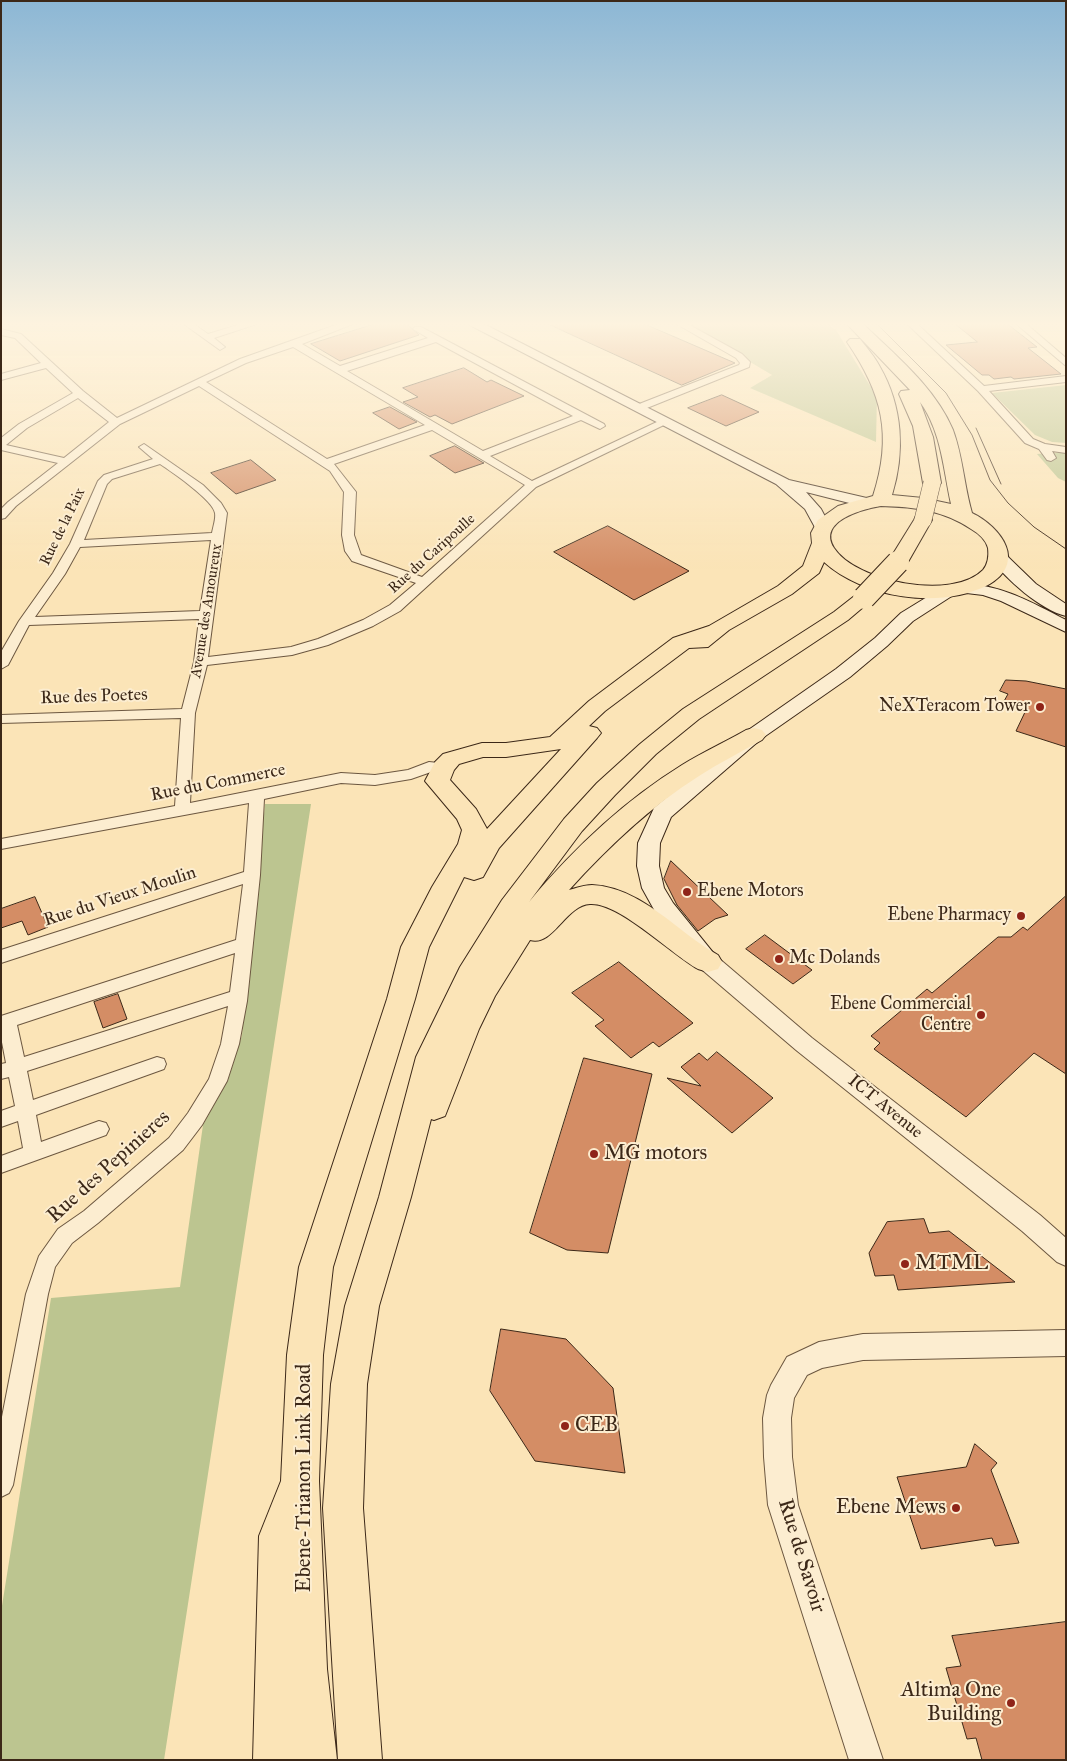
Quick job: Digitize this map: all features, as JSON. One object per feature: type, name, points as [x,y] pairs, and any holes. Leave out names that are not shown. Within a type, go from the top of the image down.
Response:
[{"type":"main road","points":[[631,404],[781,481],[810,503],[818,515],[822,536],[830,557],[846,570],[869,581],[896,588],[924,591],[985,590],[1007,597],[1066,627]]},
{"type":"main road","points":[[873,501],[891,463],[891,413],[888,404]]},
{"type":"main road","points":[[395,1197],[431,1057],[474,967],[511,907],[573,825],[612,782],[648,749],[691,714],[841,616],[864,598],[898,562],[923,520],[932,483],[924,434],[912,404]]},
{"type":"main road","points":[[927,404],[939,420],[955,468],[958,499],[963,515]]},
{"type":"main road","points":[[708,962],[665,909],[653,888],[648,866],[649,843],[662,813],[754,735],[843,673],[881,642],[907,617],[956,589],[981,580],[994,570],[999,558],[998,548],[994,539],[981,526],[963,515],[938,506],[909,501],[873,501],[781,481]]},
{"type":"main road","points":[[402,999],[490,843],[612,706],[714,631],[785,590],[812,569],[822,536],[831,517],[845,508],[873,501]]},
{"type":"main road","points":[[999,558],[1022,582],[1042,598],[1066,611]]},
{"type":"main road","points":[[402,999],[415,947],[445,887],[471,844],[475,830],[467,815],[437,781],[443,767],[451,759],[482,750],[506,750],[557,743],[597,706],[681,643],[714,631]]},
{"type":"main road","points":[[395,1197],[416,1155],[464,1028],[499,964],[529,919],[565,877],[652,798],[683,775],[754,735]]},
{"type":"main road","points":[[464,1028],[491,999],[526,943],[548,919],[578,897],[599,895],[632,908],[708,962]]},
{"type":"main road","name":"Ebene-Trianon Link Road","points":[[315,1760],[306,1669],[300,1481],[305,1355],[316,1267],[402,999]]},
{"type":"main road","name":"Ebene-Trianon Link Road","points":[[360,1760],[343,1508],[349,1384],[362,1306],[395,1197]]},
{"type":"main road","points":[[275,1760],[279,1536],[300,1481]]},
{"type":"main road","points":[[343,1508],[367,1760]]},
{"type":"street","points":[[1,446],[23,426],[59,404]]},
{"type":"street","points":[[94,404],[116,422]]},
{"type":"street","points":[[1,516],[12,504],[116,422],[153,404]]},
{"type":"street","points":[[234,404],[334,470],[350,492],[347,538],[350,550],[356,558],[425,582]]},
{"type":"street","points":[[396,404],[532,485]]},
{"type":"street","points":[[559,404],[600,426]]},
{"type":"street","points":[[638,408],[648,404]]},
{"type":"street","points":[[995,404],[1028,441],[1043,447],[1066,450]]},
{"type":"street","points":[[482,455],[581,416]]},
{"type":"street","name":"Rue du Caripoulle","points":[[201,662],[292,650],[323,642],[368,623],[395,608],[532,485],[665,422]]},
{"type":"street","points":[[326,463],[433,426]]},
{"type":"street","points":[[1,446],[65,461]]},
{"type":"street","name":"Avenue des Amoureux","points":[[144,447],[218,505],[221,513],[201,662],[188,713],[182,810]]},
{"type":"street","points":[[1043,447],[1051,458]]},
{"type":"street","name":"Rue de la Paix","points":[[1,665],[25,621],[59,574],[76,544],[102,483],[108,477],[161,460]]},
{"type":"street","points":[[76,544],[218,536]]},
{"type":"street","points":[[25,621],[206,615]]},
{"type":"street","name":"Rue des Poetes","points":[[1,718],[188,713]]},
{"type":"street","name":"Rue du Commerce","points":[[1,844],[257,796],[342,778],[374,780],[411,774],[429,767],[443,767]]},
{"type":"street","name":"Rue des Pepinieres","points":[[1,1485],[37,1294],[46,1263],[65,1236],[91,1217],[176,1144],[195,1120],[218,1081],[230,1044],[238,996],[252,875],[257,796]]},
{"type":"street","name":"Rue du Vieux Moulin","points":[[1,957],[252,875]]},
{"type":"street","points":[[34,1153],[25,1110],[9,1069],[4,1022],[244,944]]},
{"type":"street","name":"ICT Avenue","points":[[708,962],[804,1044],[1031,1223],[1065,1253]]},
{"type":"street","points":[[9,1069],[238,996]]},
{"type":"street","points":[[1,1119],[157,1064]]},
{"type":"street","points":[[1,1164],[99,1129]]},
{"type":"street","name":"Rue de Savoir","points":[[866,1760],[783,1505],[778,1457],[777,1418],[781,1395],[797,1366],[819,1355],[863,1347],[1060,1340]]},
{"type":"green space","points":[[788,404],[877,404],[876,442]]},
{"type":"green space","points":[[1003,404],[1066,404],[1066,443],[1052,442],[1035,435]]},
{"type":"green space","points":[[1066,452],[1066,482],[1058,478],[1037,454]]},
{"type":"green space","points":[[265,804],[311,804],[164,1760],[1,1760],[1,1612],[51,1298],[180,1287],[203,1125],[228,1080],[242,1035]]},
{"type":"building","points":[[407,404],[503,404],[452,424],[435,415],[430,417]]},
{"type":"building","points":[[698,404],[742,404],[759,412],[726,426],[688,408]]},
{"type":"building","points":[[390,407],[417,422],[399,429],[373,413]]},
{"type":"building","points":[[455,446],[484,463],[455,473],[430,456]]},
{"type":"building","points":[[251,460],[276,480],[236,494],[211,473]]},
{"type":"building","points":[[608,526],[689,571],[634,600],[554,552]]},
{"type":"building","name":"NeXTeracom Tower","points":[[1006,680],[1026,681],[1066,689],[1066,747],[1016,731],[1026,710],[1003,703],[1008,694],[1000,691]]},
{"type":"building","name":"Ebene Motors","points":[[671,861],[728,915],[715,919],[698,931],[677,905],[664,879]]},
{"type":"building","name":"Ebene Commercial Centre","points":[[1066,896],[1066,1074],[1034,1053],[966,1117],[874,1049],[880,1043],[871,1036],[927,989],[932,993],[998,937],[1011,937],[1023,927],[1027,930]]},
{"type":"building","points":[[35,897],[48,927],[28,935],[22,921],[1,928],[1,909]]},
{"type":"building","name":"Mc Dolands","points":[[765,935],[812,970],[793,984],[746,949]]},
{"type":"building","points":[[619,962],[693,1023],[659,1047],[653,1042],[631,1058],[595,1026],[604,1020],[572,993]]},
{"type":"building","points":[[118,994],[127,1019],[103,1028],[94,1002]]},
{"type":"building","points":[[717,1052],[773,1098],[732,1133],[667,1078],[701,1086],[681,1067],[699,1053],[707,1060]]},
{"type":"building","name":"MG motors","points":[[584,1058],[652,1074],[608,1253],[567,1250],[530,1233]]},
{"type":"building","name":"MTML","points":[[924,1219],[929,1233],[949,1231],[1015,1282],[898,1290],[894,1275],[875,1276],[869,1253],[887,1222]]},
{"type":"building","name":"CEB","points":[[501,1329],[566,1339],[613,1388],[625,1473],[535,1461],[490,1391]]},
{"type":"building","name":"Ebene Mews","points":[[975,1444],[997,1463],[991,1470],[1019,1543],[995,1546],[992,1538],[921,1549],[897,1477],[966,1467]]},
{"type":"building","name":"Altima One Building","points":[[1066,1622],[1066,1760],[982,1760],[976,1738],[967,1739],[946,1668],[961,1666],[952,1636]]},
{"type":"tram line","points":[[953,404],[972,435],[990,480],[1008,503],[1034,527],[1066,549]]},
{"type":"tram line","points":[[976,428],[1001,484]]},
{"type":"place","name":"NeXTeracom Tower","points":[[1040,707]]},
{"type":"place","name":"Ebene Motors","points":[[687,892]]},
{"type":"place","name":"Ebene Pharmacy","points":[[1021,916]]},
{"type":"place","name":"Mc Dolands","points":[[779,959]]},
{"type":"place","name":"Ebene Commercial Centre","points":[[981,1015]]},
{"type":"place","name":"MG motors","points":[[594,1154]]},
{"type":"place","name":"MTML","points":[[905,1264]]},
{"type":"place","name":"CEB","points":[[565,1426]]},
{"type":"place","name":"Ebene Mews","points":[[956,1508]]},
{"type":"place","name":"Altima One Building","points":[[1011,1703]]}]
